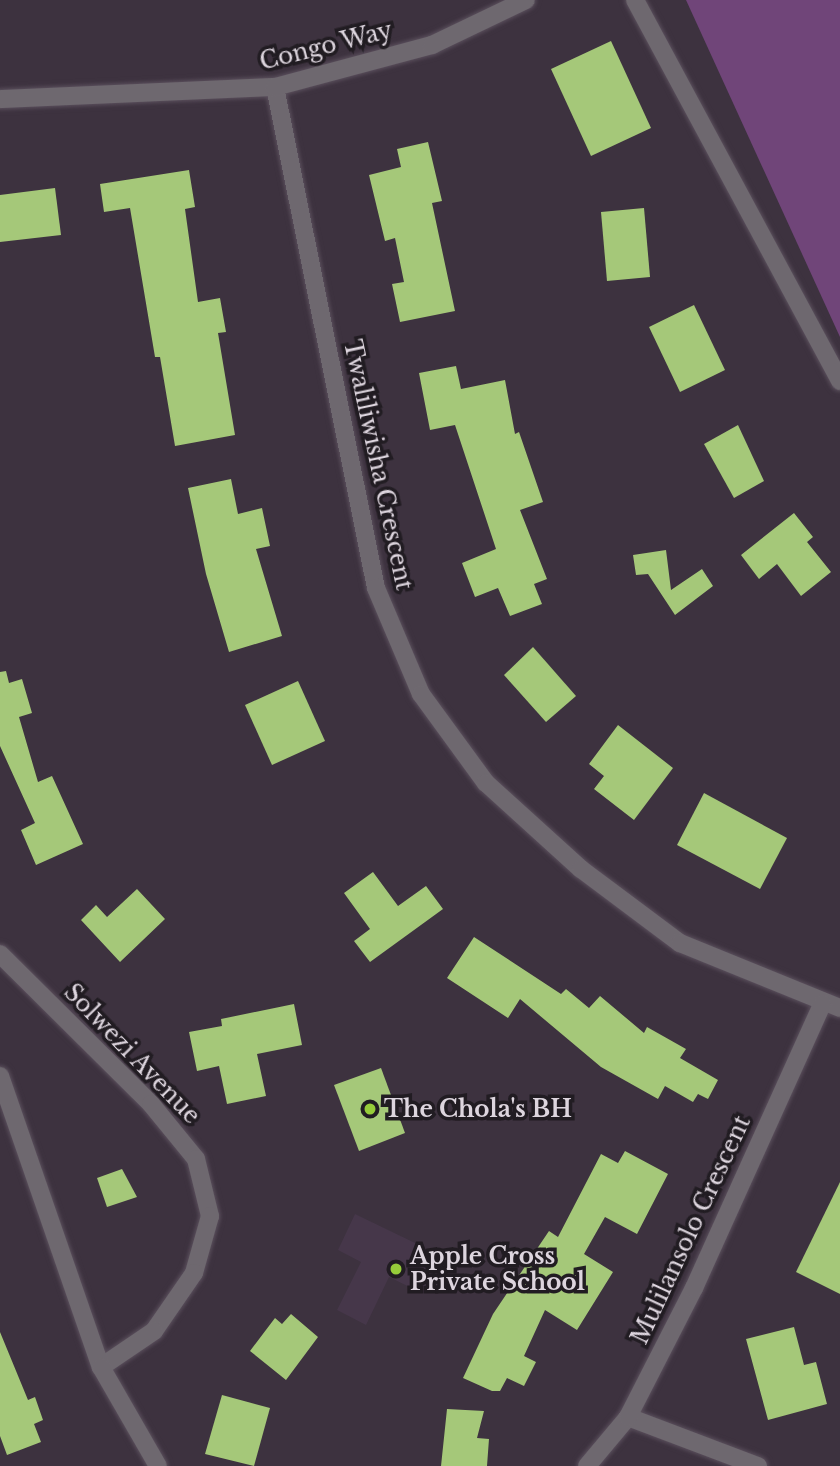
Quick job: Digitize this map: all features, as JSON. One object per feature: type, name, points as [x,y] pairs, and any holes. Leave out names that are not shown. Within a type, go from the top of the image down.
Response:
[{"type":"street","name":"Congo Way","points":[[0,99],[275,87],[432,45],[526,0]]},
{"type":"street","points":[[635,0],[840,381]]},
{"type":"street","name":"Twaliliwisha Crescent","points":[[275,87],[376,587],[421,694],[486,783],[581,869],[680,943],[831,1006]]},
{"type":"street","name":"Solwezi Avenue","points":[[0,954],[151,1104],[196,1159],[210,1216],[194,1273],[154,1331],[102,1367]]},
{"type":"street","name":"Mulilansolo Crescent","points":[[587,1466],[628,1417],[831,1006]]},
{"type":"street","points":[[0,1076],[102,1367],[158,1466]]},
{"type":"street","points":[[628,1417],[758,1466]]},
{"type":"shaded area","points":[[686,0],[840,0],[840,337]]},
{"type":"shaded area","name":"Apple Cross Private School","points":[[355,1214],[442,1256],[424,1294],[389,1277],[366,1325],[337,1310],[361,1262],[338,1250]]},
{"type":"building","points":[[611,41],[651,128],[591,156],[551,69]]},
{"type":"building","points":[[428,142],[442,201],[432,203],[455,311],[400,322],[392,284],[404,282],[395,238],[385,241],[369,175],[401,167],[397,149]]},
{"type":"building","points":[[189,170],[195,207],[185,209],[198,302],[220,298],[226,332],[218,333],[235,435],[175,446],[160,357],[155,357],[130,208],[104,212],[100,184]]},
{"type":"building","points":[[55,188],[61,235],[0,242],[0,195]]},
{"type":"building","points":[[644,208],[650,277],[607,281],[601,212]]},
{"type":"building","points":[[694,305],[725,370],[680,392],[649,327]]},
{"type":"building","points":[[456,366],[461,389],[505,380],[515,434],[519,432],[543,502],[520,510],[547,579],[534,584],[542,604],[510,616],[498,588],[475,597],[462,563],[496,549],[455,425],[430,430],[419,373]]},
{"type":"building","points":[[738,425],[764,481],[734,498],[704,444]]},
{"type":"building","points":[[231,479],[238,514],[262,508],[270,546],[256,549],[282,636],[229,652],[206,574],[188,488]]},
{"type":"building","points":[[794,513],[813,537],[807,542],[831,572],[801,596],[777,564],[759,579],[741,555]]},
{"type":"building","points":[[666,550],[671,590],[702,569],[713,586],[675,615],[648,574],[636,575],[633,555]]},
{"type":"building","points":[[533,647],[576,696],[546,722],[504,675]]},
{"type":"building","points":[[6,671],[9,683],[22,679],[32,713],[19,717],[38,782],[52,776],[83,844],[36,865],[21,830],[35,823],[0,746],[0,672]]},
{"type":"building","points":[[298,681],[325,741],[272,765],[245,705]]},
{"type":"building","points":[[618,725],[673,768],[634,820],[594,789],[604,776],[589,764]]},
{"type":"building","points":[[704,793],[787,838],[760,889],[677,845]]},
{"type":"building","points":[[373,872],[398,906],[426,886],[443,909],[370,962],[354,941],[370,929],[344,893]]},
{"type":"building","points":[[137,889],[165,919],[120,962],[81,920],[96,905],[107,917]]},
{"type":"building","points":[[474,937],[561,994],[566,989],[589,1008],[600,996],[644,1033],[647,1027],[686,1049],[680,1058],[718,1080],[708,1099],[698,1094],[693,1102],[665,1086],[658,1099],[601,1067],[520,999],[508,1018],[447,978]]},
{"type":"building","points":[[294,1004],[302,1045],[257,1054],[266,1096],[227,1104],[219,1066],[197,1071],[189,1032],[222,1026],[221,1019]]},
{"type":"building","name":"The Chola's BH","points":[[381,1068],[405,1133],[359,1151],[334,1085]]},
{"type":"building","points":[[625,1151],[668,1174],[637,1234],[605,1217],[584,1254],[613,1272],[577,1330],[545,1310],[524,1356],[536,1362],[524,1386],[507,1378],[500,1391],[492,1391],[463,1378],[493,1314],[549,1231],[558,1237],[601,1154],[618,1163]]},
{"type":"building","points":[[122,1169],[137,1197],[107,1207],[97,1178]]},
{"type":"building","points":[[840,1182],[840,1294],[796,1272]]},
{"type":"building","points":[[291,1314],[318,1337],[286,1380],[250,1351],[275,1318],[282,1324]]},
{"type":"building","points":[[794,1327],[804,1365],[816,1362],[827,1404],[768,1420],[746,1339]]},
{"type":"building","points":[[0,1332],[28,1400],[35,1397],[43,1420],[34,1424],[41,1442],[7,1455],[0,1436]]},
{"type":"building","points":[[222,1395],[270,1408],[254,1466],[205,1454]]},
{"type":"building","points":[[447,1409],[484,1411],[477,1438],[489,1439],[487,1466],[441,1466]]},
{"type":"place","name":"The Chola's BH","points":[[370,1109]]},
{"type":"place","name":"Apple Cross Private School","points":[[396,1269]]}]
